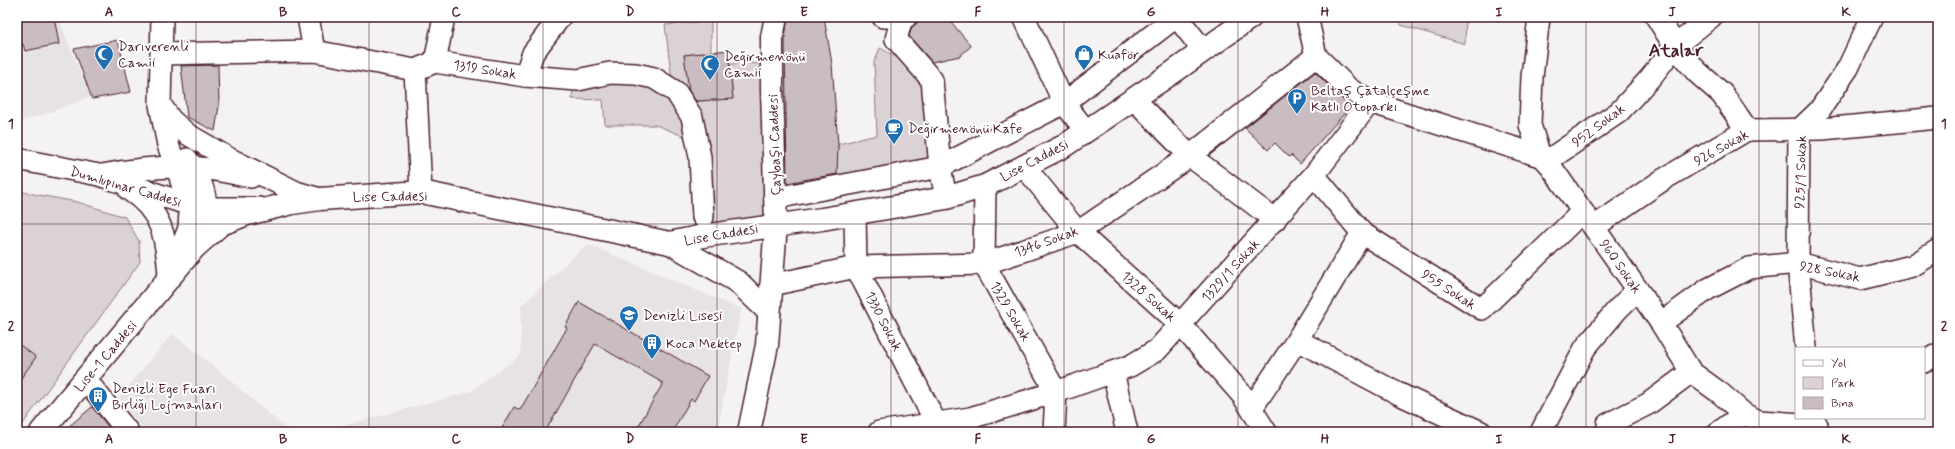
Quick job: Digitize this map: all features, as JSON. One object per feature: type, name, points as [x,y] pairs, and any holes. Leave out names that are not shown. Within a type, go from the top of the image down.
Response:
[{"type":"main road","name":"Çaybaşı Caddesi","points":[[748,432],[767,345],[776,224],[772,37],[776,17]]},
{"type":"main road","name":"Lise Caddesi","points":[[170,279],[194,248],[221,224],[247,214],[320,198],[421,192],[670,243],[776,224],[855,214],[946,198],[985,186],[1064,146],[1251,17]]},
{"type":"main road","points":[[1657,17],[1675,46],[1697,72],[1722,94],[1747,130]]},
{"type":"main road","points":[[670,243],[738,282],[769,312]]},
{"type":"main road","name":"Lise-1 Caddesi","points":[[41,432],[170,279]]},
{"type":"street","points":[[162,17],[160,104],[168,145],[185,167],[198,204],[204,228],[194,248]]},
{"type":"street","points":[[308,17],[314,50]]},
{"type":"street","points":[[435,62],[444,17]]},
{"type":"street","points":[[525,76],[533,54],[560,17]]},
{"type":"street","points":[[897,17],[896,40],[932,80],[940,167],[946,198]]},
{"type":"street","points":[[1024,17],[1064,103],[1086,131]]},
{"type":"street","points":[[776,198],[940,167],[1064,103],[1176,17],[1204,50]]},
{"type":"street","points":[[1307,17],[1316,56],[1349,89],[1370,102],[1543,159]]},
{"type":"street","name":"960 Sokak","points":[[1539,17],[1532,77],[1530,125],[1543,159],[1661,324],[1691,372],[1720,393],[1744,414],[1759,421],[1820,423]]},
{"type":"street","name":"952 Sokak","points":[[1543,159],[1619,112],[1651,77],[1675,46],[1711,17]]},
{"type":"street","name":"925/1 Sokak","points":[[1806,347],[1798,263],[1799,130],[1819,112],[1848,68],[1872,17]]},
{"type":"street","points":[[161,54],[314,50],[415,70],[421,192]]},
{"type":"street","name":"1346 Sokak","points":[[771,285],[856,267],[984,264],[1078,232],[1190,156],[1316,56]]},
{"type":"street","name":"1319 Sokak","points":[[415,70],[435,62],[525,76],[578,80],[610,73],[636,74],[654,78],[676,92],[692,117],[700,157],[703,217]]},
{"type":"street","points":[[1134,99],[1190,156],[1275,220]]},
{"type":"street","name":"1329/1 Sokak","points":[[880,432],[970,418],[1056,392],[1130,366],[1157,350],[1314,175],[1370,102]]},
{"type":"street","points":[[160,104],[171,120],[187,134],[230,159],[296,192]]},
{"type":"street","name":"926 Sokak","points":[[1588,220],[1664,180],[1747,130],[1799,130],[1938,118]]},
{"type":"street","name":"Dumlupınar Caddesi","points":[[17,159],[107,178],[198,204]]},
{"type":"street","name":"1328 Sokak","points":[[1024,166],[1078,232],[1181,325],[1243,396],[1266,432]]},
{"type":"street","points":[[107,178],[144,168],[185,167],[274,181]]},
{"type":"street","name":"955 Sokak","points":[[1314,175],[1362,233],[1482,309],[1588,220]]},
{"type":"street","points":[[107,178],[143,199],[157,216],[167,248],[170,279]]},
{"type":"street","points":[[170,279],[198,204],[222,186],[248,186],[296,192],[320,198]]},
{"type":"street","points":[[984,264],[985,186]]},
{"type":"street","points":[[198,204],[270,208]]},
{"type":"street","name":"1330 Sokak","points":[[855,214],[856,267],[936,423]]},
{"type":"street","points":[[1252,408],[1297,340],[1362,233]]},
{"type":"street","name":"928 Sokak","points":[[1661,324],[1708,289],[1749,268],[1798,263],[1860,279],[1912,266],[1938,250]]},
{"type":"street","name":"1329 Sokak","points":[[984,264],[1056,392]]},
{"type":"street","points":[[1540,432],[1585,348],[1617,310],[1637,290]]},
{"type":"street","points":[[1297,340],[1397,393],[1480,432]]},
{"type":"street","points":[[1925,361],[1938,354]]},
{"type":"street","points":[[1113,372],[1126,432]]},
{"type":"street","points":[[1608,432],[1608,424],[1648,404],[1691,372]]},
{"type":"street","points":[[86,380],[128,432]]},
{"type":"street","points":[[1054,432],[1056,392]]},
{"type":"street","points":[[1720,432],[1744,414]]},
{"type":"shaded area","points":[[17,17],[58,17],[90,97],[45,114],[17,122]]},
{"type":"shaded area","name":"Denizli Lisesi","points":[[587,244],[741,309],[717,432],[319,432],[470,392],[521,355],[521,306]]},
{"type":"shaded area","points":[[172,334],[210,363],[290,432],[146,432],[118,399]]},
{"type":"green space","points":[[1400,17],[1466,17],[1465,44],[1401,25]]},
{"type":"green space","points":[[711,21],[711,52],[684,55],[691,102],[733,98],[730,64],[772,63],[776,224],[703,236],[698,148],[683,136],[656,125],[605,125],[603,100],[572,99],[573,86],[672,80],[665,25]]},
{"type":"green space","points":[[880,48],[923,72],[932,161],[836,181],[838,144],[877,135],[874,62]]},
{"type":"green space","points":[[17,191],[77,202],[125,217],[139,241],[140,262],[17,432]]},
{"type":"building","points":[[17,17],[54,17],[59,44],[25,51],[23,44],[17,45]]},
{"type":"building","points":[[788,17],[824,17],[832,64],[838,144],[837,174],[787,183],[785,37]]},
{"type":"building","points":[[924,17],[947,17],[971,46],[960,56],[932,62],[909,36],[912,27]]},
{"type":"building","name":"Darıverenli Camii","points":[[118,40],[131,92],[92,99],[74,49]]},
{"type":"building","name":"Değirmenönü Camii","points":[[728,50],[733,99],[696,101],[689,91],[684,55]]},
{"type":"building","points":[[218,65],[219,106],[215,131],[187,117],[181,66]]},
{"type":"building","name":"Beltaş Çatalçeşme Katlı Otoparkı","points":[[1315,72],[1350,107],[1300,164],[1291,155],[1289,157],[1275,143],[1268,150],[1245,128]]},
{"type":"building","name":"Koca Mektep","points":[[579,302],[708,376],[694,401],[691,399],[672,432],[635,432],[663,383],[595,344],[545,432],[500,432],[514,407],[520,410],[567,328],[565,327]]},
{"type":"building","points":[[17,343],[36,357],[17,384]]},
{"type":"building","name":"Denizli Ege Fuarı Birliği Lojmanları","points":[[92,407],[113,432],[62,432]]},
{"type":"place","name":"Darıverenli Camii","points":[[104,71]]},
{"type":"place","name":"Kuaför","points":[[1084,71]]},
{"type":"place","name":"Değirmenönü Camii","points":[[710,81]]},
{"type":"place","name":"Beltaş Çatalçeşme Katlı Otoparkı","points":[[1297,115]]},
{"type":"place","name":"Değirmenönü Kafe","points":[[894,145]]},
{"type":"place","name":"Denizli Lisesi","points":[[629,332]]},
{"type":"place","name":"Koca Mektep","points":[[652,360]]},
{"type":"place","name":"Denizli Ege Fuarı Birliği Lojmanları","points":[[98,413]]},
{"type":"district","name":"Atalar","points":[[1676,50]]}]
